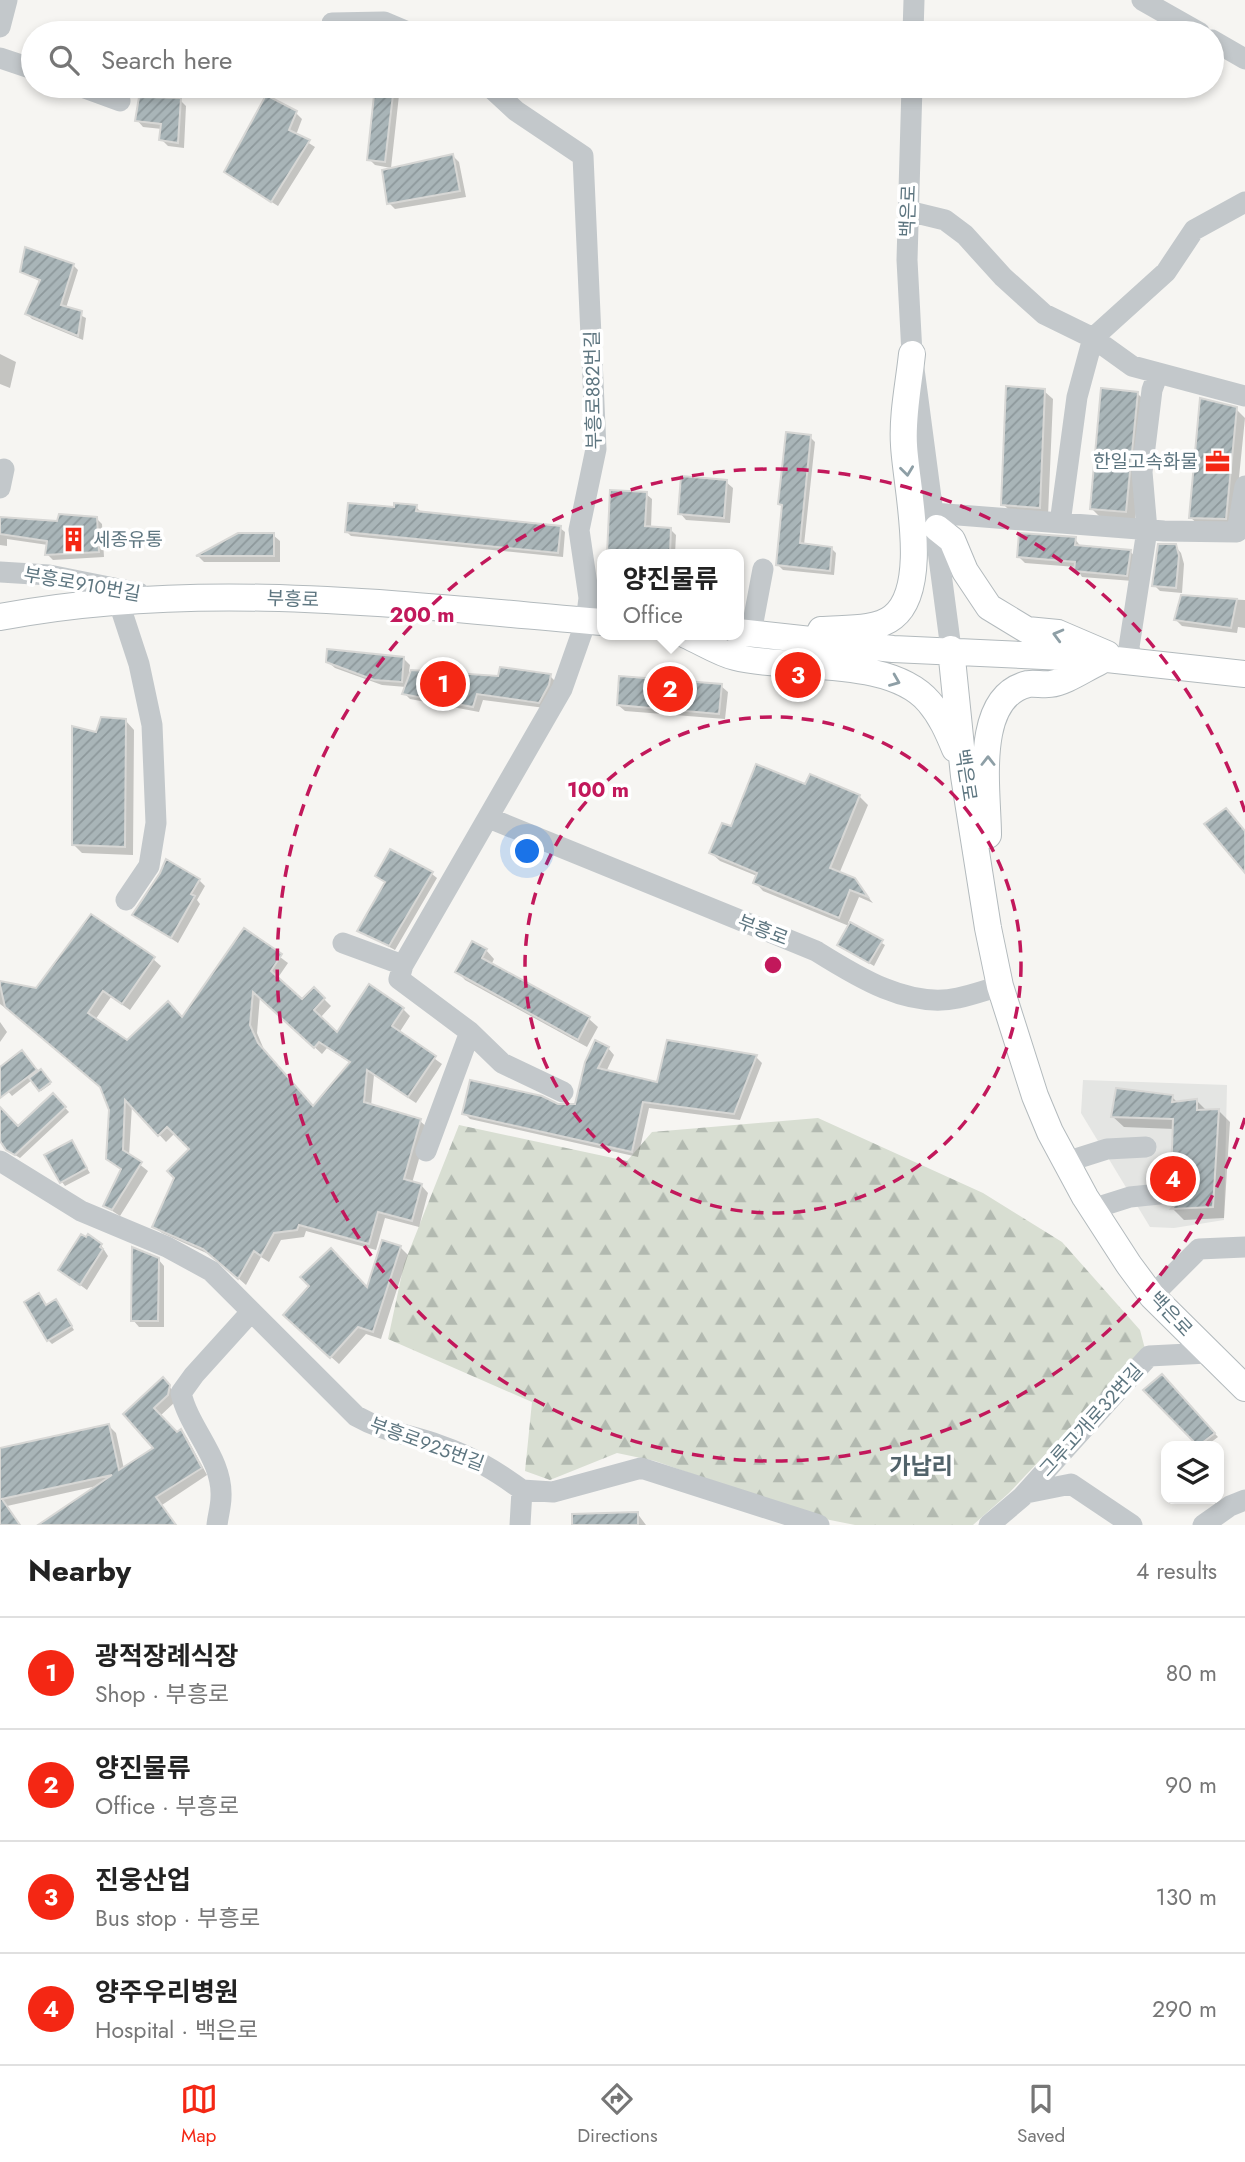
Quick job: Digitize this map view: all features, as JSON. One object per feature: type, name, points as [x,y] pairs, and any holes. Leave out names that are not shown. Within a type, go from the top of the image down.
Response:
[{"type":"main road","points":[[754,633],[882,625],[896,615],[905,601],[910,588],[914,531],[904,443],[912,354]]},
{"type":"main road","points":[[935,520],[952,540],[965,572],[989,607],[1027,630],[1058,633],[1120,660]]},
{"type":"main road","name":"부흥로","points":[[1,619],[118,600],[289,598],[594,621]]},
{"type":"main road","points":[[754,633],[893,649],[951,649],[1120,660],[1245,674]]},
{"type":"main road","points":[[697,640],[734,657],[884,676],[916,690],[929,702],[946,728],[964,776]]},
{"type":"main road","points":[[836,668],[893,649]]},
{"type":"main road","name":"백은로","points":[[951,649],[964,776],[988,928],[1000,986],[1035,1096],[1092,1209],[1152,1296],[1245,1388]]},
{"type":"main road","points":[[988,928],[988,727],[1007,694],[1028,684],[1052,684],[1120,660]]},
{"type":"street","points":[[0,27],[7,0]]},
{"type":"street","points":[[913,21],[914,0]]},
{"type":"street","points":[[1142,0],[1179,21]]},
{"type":"street","points":[[1224,47],[1245,60]]},
{"type":"street","points":[[0,58],[21,65]]},
{"type":"street","points":[[112,98],[120,101]]},
{"type":"street","name":"부흥로882번길","points":[[502,98],[516,111],[583,156],[596,449],[579,530],[594,621]]},
{"type":"street","name":"백은로","points":[[912,98],[907,260],[912,354],[951,649]]},
{"type":"street","points":[[1060,523],[1077,397],[1093,338],[1166,272],[1194,230],[1245,202]]},
{"type":"street","points":[[908,211],[945,220],[965,235],[1003,277],[1044,314],[1093,338],[1132,366],[1245,396]]},
{"type":"street","points":[[1120,660],[1129,648],[1147,530],[1142,472],[1152,390],[1158,373]]},
{"type":"street","points":[[935,520],[1237,532],[1245,486]]},
{"type":"street","points":[[754,633],[763,569]]},
{"type":"street","name":"부흥로910번길","points":[[0,572],[49,575],[164,599]]},
{"type":"street","points":[[118,600],[139,664],[152,725],[156,823],[149,866],[126,900]]},
{"type":"street","points":[[562,1092],[502,1063],[470,1032],[398,979],[403,965],[562,689],[594,621]]},
{"type":"street","name":"부흥로","points":[[488,818],[816,951],[861,979],[911,997],[956,999],[1000,986]]},
{"type":"street","points":[[343,943],[403,965]]},
{"type":"street","points":[[426,1151],[470,1032]]},
{"type":"street","points":[[1066,1162],[1107,1149],[1146,1147]]},
{"type":"street","name":"부흥로925번길","points":[[0,1161],[80,1211],[167,1247],[211,1271],[356,1416],[380,1430],[437,1444],[485,1463],[522,1490]]},
{"type":"street","points":[[1092,1209],[1130,1197],[1169,1193]]},
{"type":"street","points":[[1152,1296],[1199,1249],[1245,1247]]},
{"type":"street","points":[[217,1525],[222,1496],[214,1462],[186,1413],[181,1394],[194,1375],[251,1312]]},
{"type":"street","name":"그루고개로32번길","points":[[989,1525],[1026,1493],[1149,1356],[1208,1353]]},
{"type":"street","points":[[520,1525],[522,1490],[553,1492],[641,1468],[819,1525]]},
{"type":"street","points":[[1026,1493],[1072,1484],[1132,1525]]},
{"type":"street","points":[[1203,1525],[1230,1506],[1245,1500]]},
{"type":"shaded area","points":[[1083,1080],[1227,1085],[1224,1220],[1174,1228],[1150,1227],[1081,1113]]},
{"type":"green space","points":[[818,1118],[983,1193],[1062,1242],[1140,1330],[1145,1349],[1009,1493],[973,1525],[855,1525],[815,1517],[655,1461],[617,1453],[550,1480],[525,1471],[532,1402],[388,1339],[404,1264],[459,1125],[627,1161],[652,1132]]},
{"type":"building","points":[[139,98],[181,98],[178,143],[159,140],[161,124],[135,121]]},
{"type":"building","points":[[264,98],[272,98],[297,111],[289,130],[310,140],[271,202],[224,172]]},
{"type":"building","points":[[374,98],[393,98],[385,162],[367,160]]},
{"type":"building","points":[[453,154],[460,191],[387,204],[382,170]]},
{"type":"building","points":[[25,247],[74,264],[61,305],[82,311],[78,336],[25,314],[40,280],[20,272]]},
{"type":"building","points":[[1006,386],[1045,389],[1040,508],[1001,505]]},
{"type":"building","points":[[1101,388],[1138,392],[1126,512],[1090,509]]},
{"type":"building","points":[[1200,398],[1237,407],[1226,519],[1189,518]]},
{"type":"building","points":[[786,432],[811,435],[800,543],[832,547],[830,571],[776,565],[782,505],[778,504]]},
{"type":"building","points":[[681,476],[727,480],[724,518],[678,514]]},
{"type":"building","points":[[610,490],[647,492],[645,526],[671,528],[670,549],[607,549]]},
{"type":"building","points":[[348,503],[394,507],[394,503],[417,505],[416,511],[561,526],[558,553],[345,532]]},
{"type":"building","name":"세종유통","points":[[59,514],[97,517],[99,552],[45,555],[47,541],[0,534],[0,517],[57,521]]},
{"type":"building","points":[[238,533],[274,533],[274,556],[196,556]]},
{"type":"building","points":[[1019,533],[1076,537],[1075,545],[1131,550],[1127,576],[1074,571],[1075,562],[1017,557]]},
{"type":"building","points":[[1158,544],[1176,544],[1179,556],[1176,588],[1152,586]]},
{"type":"building","points":[[1181,595],[1237,599],[1231,628],[1174,620]]},
{"type":"building","points":[[327,649],[404,657],[402,682],[374,680],[326,662]]},
{"type":"building","points":[[500,667],[551,674],[549,685],[539,703],[477,694],[473,707],[402,694],[411,670],[498,676]]},
{"type":"building","points":[[619,676],[722,684],[719,714],[617,705]]},
{"type":"building","points":[[101,717],[126,719],[125,847],[72,845],[72,726],[96,732]]},
{"type":"building","points":[[756,764],[805,784],[810,774],[860,795],[830,868],[855,878],[868,897],[850,890],[839,918],[753,883],[757,873],[709,853],[722,823],[731,826]]},
{"type":"building","points":[[1226,808],[1245,831],[1245,873],[1204,824]]},
{"type":"building","points":[[390,849],[433,872],[389,946],[357,931],[385,882],[375,876]]},
{"type":"building","points":[[166,859],[200,879],[191,894],[195,896],[171,938],[132,915],[160,873]]},
{"type":"building","points":[[91,914],[155,957],[122,1004],[103,991],[88,1013],[127,1040],[168,1001],[182,1017],[244,928],[282,954],[271,971],[302,999],[314,987],[325,998],[314,1010],[337,1032],[369,984],[404,1008],[392,1026],[436,1056],[408,1097],[367,1070],[364,1102],[421,1119],[404,1179],[422,1184],[412,1221],[378,1212],[369,1244],[299,1225],[297,1230],[274,1233],[261,1256],[254,1251],[238,1279],[203,1249],[152,1227],[174,1178],[167,1171],[189,1149],[167,1127],[158,1136],[125,1100],[123,1150],[142,1162],[112,1210],[103,1206],[121,1169],[106,1159],[109,1110],[100,1087],[5,1007],[0,981],[36,988]],"holes":[[[253,992],[314,1048],[319,1042],[350,1062],[313,1106],[258,1043],[250,1025]]]},
{"type":"building","points":[[850,922],[883,940],[869,963],[837,945]]},
{"type":"building","points":[[472,941],[487,949],[482,958],[590,1017],[578,1040],[455,972]]},
{"type":"building","points":[[595,1040],[609,1047],[598,1068],[657,1082],[667,1040],[757,1055],[734,1114],[643,1102],[632,1152],[462,1114],[470,1080],[542,1096],[558,1104],[575,1104],[585,1062]]},
{"type":"building","points":[[22,1050],[37,1070],[0,1098],[0,1067]]},
{"type":"building","points":[[41,1069],[51,1082],[39,1091],[29,1078]]},
{"type":"building","points":[[1116,1088],[1173,1095],[1172,1102],[1197,1099],[1197,1110],[1219,1109],[1213,1207],[1171,1209],[1181,1199],[1182,1192],[1179,1185],[1171,1180],[1173,1119],[1111,1117]]},
{"type":"building","points":[[53,1093],[66,1107],[15,1155],[6,1150],[0,1141],[0,1107],[18,1126]]},
{"type":"building","points":[[72,1140],[87,1168],[60,1183],[44,1155]]},
{"type":"building","points":[[81,1234],[86,1237],[88,1234],[102,1244],[100,1247],[103,1249],[80,1285],[58,1270]]},
{"type":"building","points":[[382,1240],[401,1246],[373,1332],[358,1327],[330,1358],[283,1315],[309,1286],[300,1277],[331,1248],[367,1287]]},
{"type":"building","points":[[132,1247],[159,1258],[158,1321],[131,1321]]},
{"type":"building","points":[[39,1293],[46,1305],[56,1299],[72,1326],[47,1341],[24,1302]]},
{"type":"building","points":[[1162,1374],[1215,1433],[1205,1441],[1193,1441],[1143,1390]]},
{"type":"building","points":[[163,1377],[170,1385],[168,1395],[154,1408],[177,1432],[181,1429],[202,1468],[156,1497],[176,1525],[38,1525],[112,1475],[2,1499],[20,1525],[0,1525],[0,1448],[109,1424],[119,1470],[153,1448],[123,1414]]},
{"type":"building","points":[[638,1512],[638,1525],[572,1525],[572,1514]]},
{"type":"place","name":"한일고속화물","points":[[1218,461]]},
{"type":"place","name":"세종유통","points":[[73,539]]},
{"type":"place","name":"진웅산업","points":[[798,675]]},
{"type":"place","name":"광적장례식장","points":[[443,684]]},
{"type":"place","name":"양진물류","points":[[670,689]]},
{"type":"place","name":"양주우리병원","points":[[1173,1179]]},
{"type":"district","name":"가납리","points":[[921,1466]]}]
